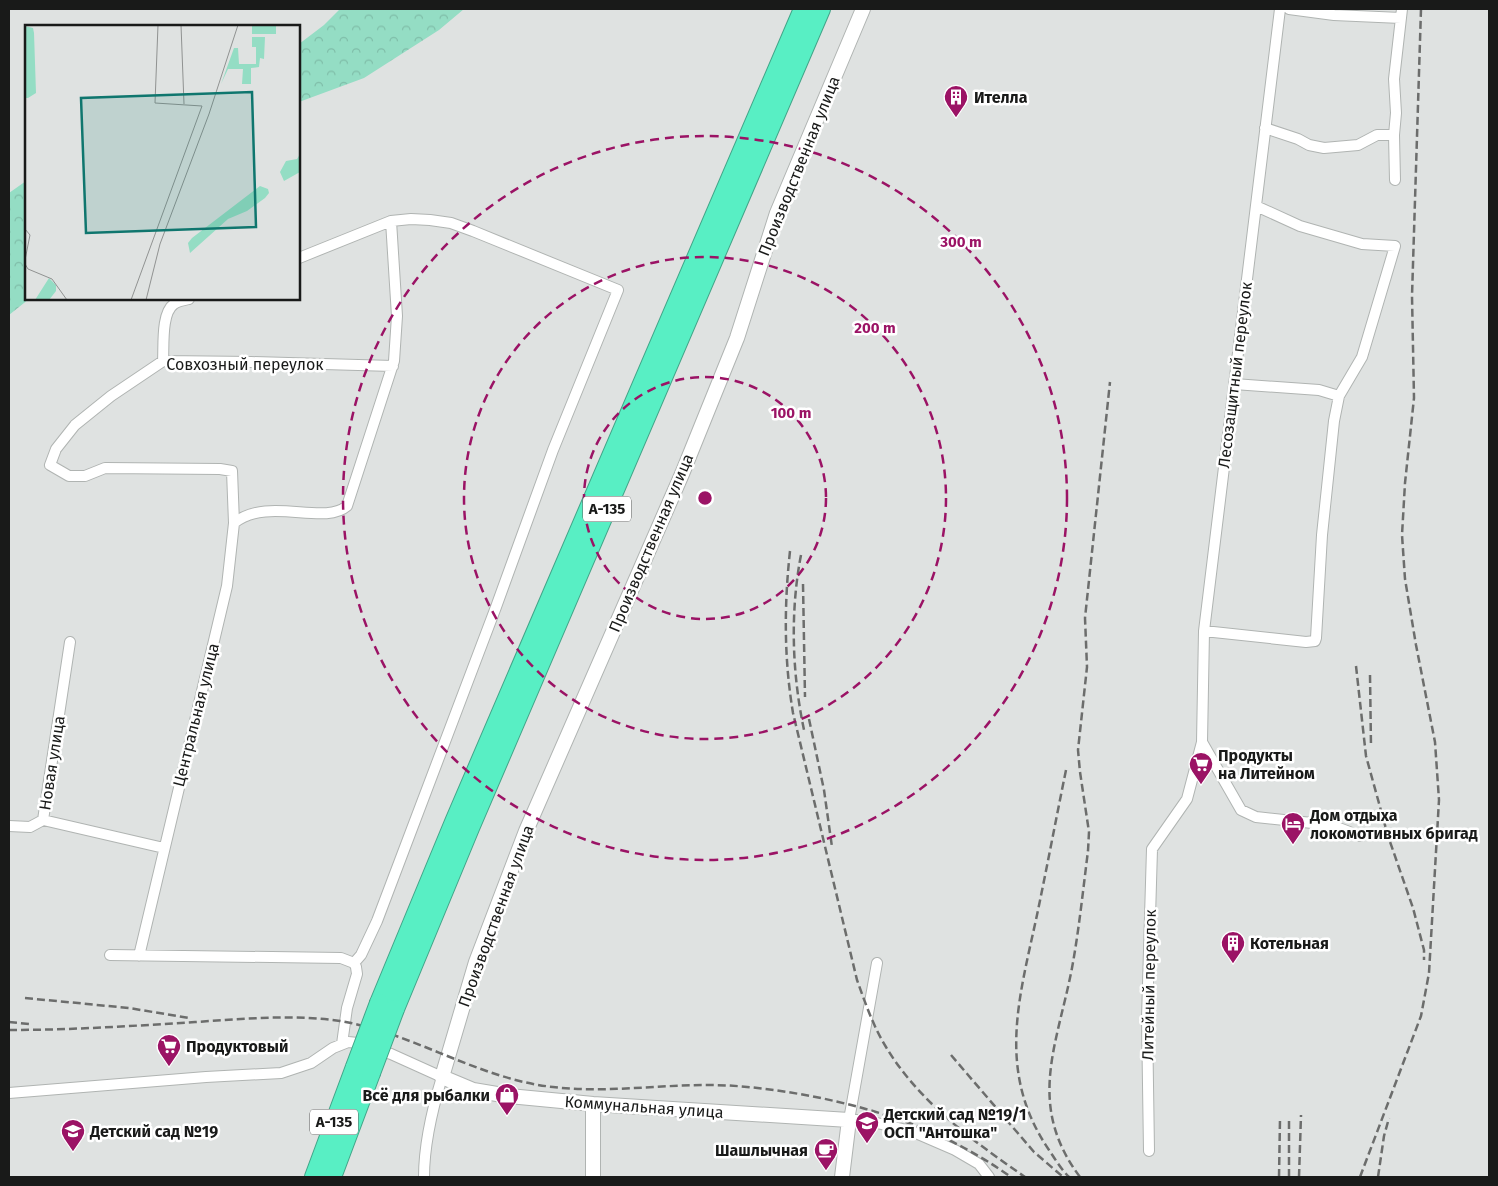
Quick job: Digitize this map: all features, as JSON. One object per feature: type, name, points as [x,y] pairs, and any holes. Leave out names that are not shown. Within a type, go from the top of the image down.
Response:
[{"type":"highway","name":"А-135","points":[[314,1177],[363,1070],[458,813],[803,9]]},
{"type":"highway","name":"А-135","points":[[387,1006],[470,828],[821,9]]},
{"type":"highway","name":"А-135","points":[[332,1177],[363,1070]]},
{"type":"street","name":"Производственная улица","points":[[442,1077],[476,962],[502,890],[682,474],[737,338],[777,213],[863,9]]},
{"type":"street","name":"Лесозащитный переулок","points":[[1169,825],[1187,799],[1202,742],[1204,631],[1280,9]]},
{"type":"street","points":[[1289,9],[1334,15],[1402,13],[1394,79],[1396,113],[1394,136],[1395,180]]},
{"type":"street","points":[[1265,128],[1298,138],[1309,145],[1324,148],[1358,144],[1377,135],[1394,136]]},
{"type":"street","points":[[1204,631],[1306,642],[1315,641],[1317,635],[1322,535],[1334,421],[1339,396],[1362,357],[1395,246],[1362,244],[1300,226],[1256,206]]},
{"type":"street","points":[[300,258],[391,221],[411,219],[451,224],[473,231],[618,290],[553,450],[377,920],[361,955],[354,963]]},
{"type":"street","points":[[234,524],[244,516],[256,512],[276,510],[328,513],[342,511],[347,506],[393,366],[397,316],[391,221]]},
{"type":"street","points":[[163,361],[165,320],[170,308],[175,303],[186,300]]},
{"type":"street","name":"Совхозный переулок","points":[[232,471],[220,469],[105,468],[85,476],[68,476],[50,465],[56,449],[75,425],[111,396],[163,361],[393,366]]},
{"type":"street","points":[[1234,384],[1319,390],[1339,396]]},
{"type":"street","name":"Центральная улица","points":[[139,956],[227,586],[234,524],[232,471]]},
{"type":"street","name":"Новая улица","points":[[70,642],[43,820],[164,848]]},
{"type":"street","points":[[1202,742],[1241,810],[1256,817],[1331,825],[1360,836]]},
{"type":"street","points":[[9,826],[30,827],[43,820]]},
{"type":"street","name":"Литейный переулок","points":[[1149,1151],[1147,1018],[1152,849],[1169,825]]},
{"type":"street","points":[[110,955],[341,958],[354,963],[357,974],[347,1008],[342,1044]]},
{"type":"street","points":[[842,1177],[849,1120],[877,963]]},
{"type":"street","points":[[9,1093],[206,1077],[281,1073],[311,1063],[342,1044],[358,1043],[390,1054],[442,1077],[432,1110],[424,1163],[424,1177]]},
{"type":"street","name":"Коммунальная улица","points":[[442,1077],[461,1086],[488,1093],[593,1104],[849,1120]]},
{"type":"street","points":[[593,1104],[593,1177]]},
{"type":"street","points":[[849,1120],[864,1120],[911,1131],[979,1164],[989,1177]]},
{"type":"green space","points":[[340,9],[464,9],[439,30],[364,78],[300,102],[300,43],[324,25]]},
{"type":"green space","points":[[25,182],[25,300],[28,300],[9,315],[9,193]]},
{"type":"railway","points":[[1360,1177],[1421,1016],[1429,973],[1439,800],[1435,742],[1405,579],[1402,535],[1405,483],[1414,398],[1412,296],[1421,9]]},
{"type":"railway","points":[[1080,1177],[1064,1151],[1054,1125],[1050,1100],[1050,1075],[1072,968],[1088,851],[1089,832],[1078,750],[1087,667],[1085,618],[1110,382]]},
{"type":"railway","points":[[790,551],[786,632],[788,673],[793,713],[857,980],[866,1005],[886,1047],[914,1085],[967,1135],[1025,1177]]},
{"type":"railway","points":[[801,555],[795,598],[794,642],[797,687],[804,730]]},
{"type":"railway","points":[[803,584],[805,697]]},
{"type":"railway","points":[[1356,666],[1366,756],[1388,836],[1413,908],[1424,950],[1424,960]]},
{"type":"railway","points":[[1370,675],[1371,747]]},
{"type":"railway","points":[[809,719],[824,790],[832,847]]},
{"type":"railway","points":[[1066,770],[1024,976],[1016,1035],[1017,1064],[1022,1092],[1033,1121],[1049,1150],[1069,1177]]},
{"type":"railway","points":[[25,998],[129,1008],[189,1018]]},
{"type":"railway","points":[[9,1030],[102,1028],[268,1018],[340,1021],[394,1035],[498,1075],[553,1087],[592,1089],[689,1085],[734,1086],[760,1088],[839,1102],[891,1117],[940,1136],[964,1148],[1011,1177]]},
{"type":"railway","points":[[9,1022],[30,1024]]},
{"type":"railway","points":[[951,1055],[1034,1152],[1062,1176]]},
{"type":"railway","points":[[1299,1177],[1301,1115]]},
{"type":"railway","points":[[1289,1118],[1289,1177]]},
{"type":"railway","points":[[1378,1177],[1384,1136],[1389,1118]]},
{"type":"railway","points":[[1279,1177],[1280,1119]]},
{"type":"place","name":"Ителла","points":[[956,118]]},
{"type":"place","name":"Продукты на Литейном","points":[[1201,785]]},
{"type":"place","name":"Дом отдыха локомотивных бригад","points":[[1293,845]]},
{"type":"place","name":"Котельная","points":[[1233,964]]},
{"type":"place","name":"Продуктовый","points":[[169,1067]]},
{"type":"place","name":"Всё для рыбалки","points":[[507,1116]]},
{"type":"place","name":"Детский сад №19/1 ОСП \"Антошка\"","points":[[867,1144]]},
{"type":"place","name":"Детский сад №19","points":[[73,1152]]},
{"type":"place","name":"Шашлычная","points":[[826,1171]]}]
